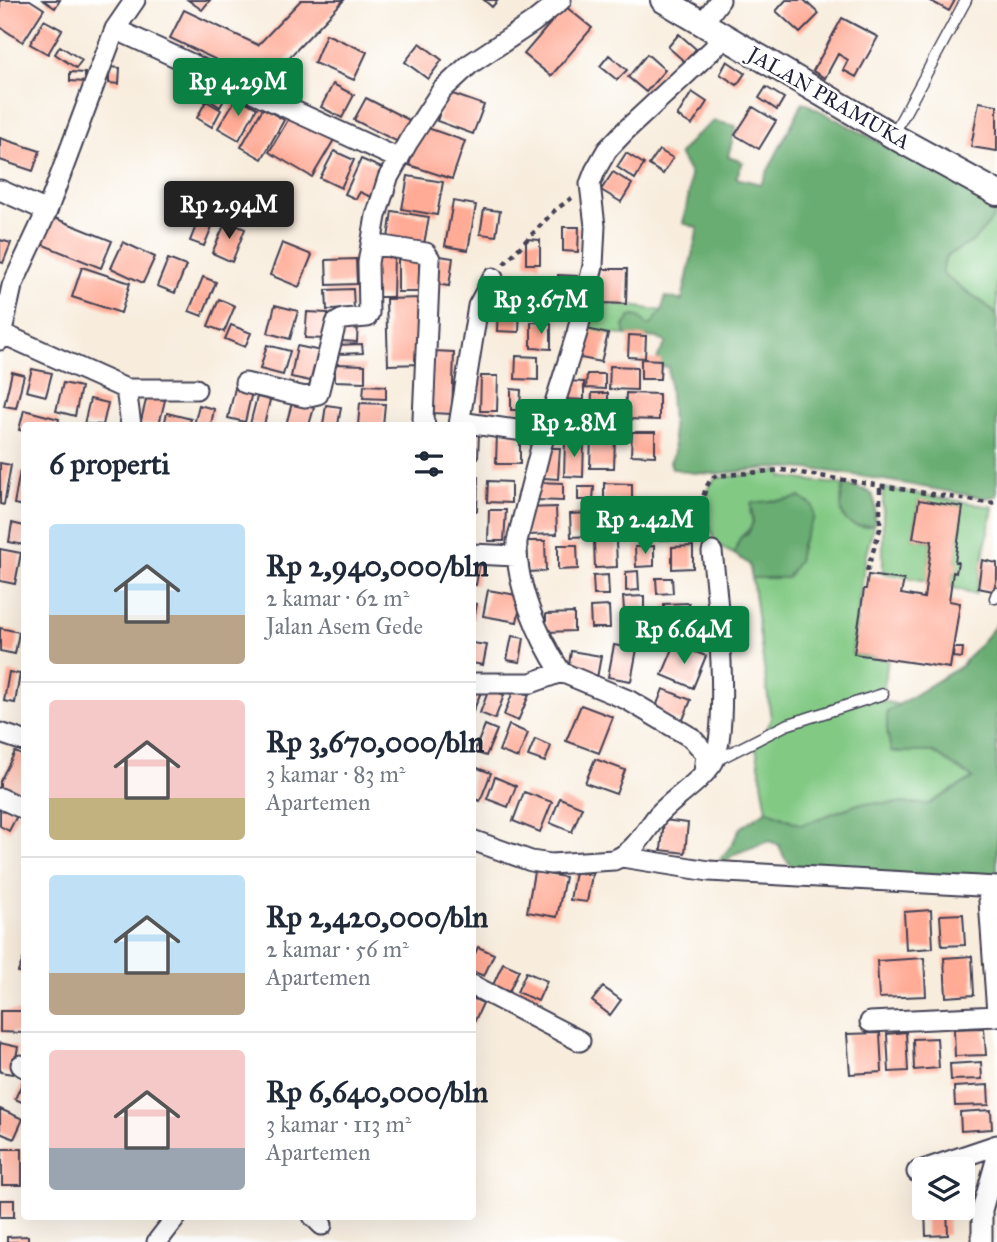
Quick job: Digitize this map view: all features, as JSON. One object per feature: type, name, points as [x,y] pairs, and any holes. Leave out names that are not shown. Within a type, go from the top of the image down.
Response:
[{"type":"street","points":[[0,340],[6,284],[47,211],[114,29],[135,0]]},
{"type":"street","points":[[245,383],[305,397],[318,394],[336,323],[343,319],[367,317],[369,313],[368,263],[376,216],[399,159],[442,90],[470,64],[532,23],[561,0]]},
{"type":"street","name":"JALAN PRAMUKA","points":[[663,0],[997,194]]},
{"type":"street","points":[[703,23],[720,0]]},
{"type":"street","points":[[114,29],[399,159]]},
{"type":"street","points":[[709,767],[706,754],[692,738],[628,700],[561,672],[529,609],[516,556],[517,541],[544,434],[577,333],[593,266],[595,226],[590,184],[595,171],[607,150],[726,37]]},
{"type":"street","points":[[0,190],[47,211]]},
{"type":"street","points":[[371,244],[426,253],[430,259],[424,422]]},
{"type":"street","points":[[459,422],[478,306],[493,278]]},
{"type":"street","points":[[1,333],[126,389],[196,389]]},
{"type":"street","points":[[126,389],[131,422]]},
{"type":"street","points":[[476,426],[544,434]]},
{"type":"street","points":[[622,857],[659,814],[709,767],[722,710],[717,588],[712,552]]},
{"type":"street","points":[[476,554],[516,556]]},
{"type":"street","points":[[476,683],[531,684],[561,672]]},
{"type":"street","points":[[0,733],[21,740]]},
{"type":"street","points":[[0,798],[21,808]]},
{"type":"street","points":[[476,841],[531,861],[551,864],[604,861],[622,857],[709,871],[992,887],[997,1014],[870,1022]]},
{"type":"street","points":[[476,987],[580,1041]]},
{"type":"street","points":[[961,1157],[997,1145]]},
{"type":"street","points":[[982,1242],[982,1210],[997,1157]]},
{"type":"street","points":[[157,1242],[174,1220]]},
{"type":"lane","points":[[893,136],[966,0]]},
{"type":"lane","points":[[709,767],[786,725],[883,694]]},
{"type":"path","points":[[493,278],[520,245],[554,211],[590,184]]},
{"type":"path","points":[[712,552],[702,516],[706,486],[715,475],[782,470],[988,503],[997,502]]},
{"type":"path","points":[[867,571],[880,529],[880,485]]},
{"type":"green space","points":[[803,102],[986,198],[994,213],[992,220],[972,242],[946,256],[942,272],[997,316],[997,496],[986,498],[819,470],[780,468],[702,473],[672,468],[670,462],[674,452],[668,367],[657,366],[658,356],[666,343],[657,338],[626,335],[624,326],[631,316],[639,317],[646,325],[651,325],[662,311],[665,297],[682,300],[698,228],[683,223],[690,174],[679,154],[695,136],[714,121],[736,126],[728,157],[743,162],[736,178],[761,184]]},
{"type":"green space","points":[[986,198],[997,204],[997,316],[942,272],[946,256],[972,242],[992,220]]},
{"type":"green space","points":[[595,300],[662,311],[651,325],[631,316],[626,335],[584,332]]},
{"type":"green space","points":[[781,471],[782,477],[844,485],[841,498],[863,527],[874,525],[866,554],[852,654],[888,660],[881,701],[900,705],[887,713],[933,752],[974,777],[929,804],[861,803],[801,825],[767,810],[756,747],[771,719],[752,578],[787,578],[798,557],[803,539],[800,497],[784,502],[772,500],[750,511],[751,526],[740,539],[734,554],[716,545],[708,520],[706,502],[710,485],[716,478]]},
{"type":"green space","points":[[844,485],[863,489],[872,495],[875,506],[874,525],[854,525],[844,517],[841,503]]},
{"type":"green space","points":[[883,488],[993,507],[976,594],[951,587],[953,572],[956,573],[962,507],[919,501],[913,538],[932,541],[927,581],[883,573]]},
{"type":"green space","points":[[800,497],[813,506],[814,518],[801,545],[798,561],[787,578],[752,578],[749,564],[734,554],[740,538],[749,532],[753,522],[751,503]]},
{"type":"green space","points":[[997,624],[997,878],[795,871],[779,845],[769,841],[734,854],[723,864],[718,862],[733,843],[739,829],[767,810],[801,825],[861,803],[929,804],[973,778],[933,752],[891,752],[887,712],[961,666]]},
{"type":"building","points":[[0,0],[30,0],[44,9],[23,42],[0,27]]},
{"type":"building","points":[[43,0],[60,0],[55,8]]},
{"type":"building","points":[[188,0],[210,0],[202,10]]},
{"type":"building","points":[[301,0],[344,0],[263,85],[257,79],[170,38],[184,10],[258,45]]},
{"type":"building","points":[[484,0],[498,0],[492,7]]},
{"type":"building","points":[[786,0],[804,0],[819,14],[800,33],[776,11]]},
{"type":"building","points":[[929,0],[955,0],[949,11]]},
{"type":"building","points":[[565,6],[592,28],[551,76],[524,54]]},
{"type":"building","points":[[842,18],[878,37],[856,77],[843,70],[848,60],[838,54],[825,78],[813,71]]},
{"type":"building","points":[[44,20],[62,30],[48,54],[30,44]]},
{"type":"building","points":[[326,34],[367,52],[354,80],[314,63]]},
{"type":"building","points":[[679,34],[696,49],[685,62],[668,47]]},
{"type":"building","points":[[420,43],[442,60],[428,79],[405,62]]},
{"type":"building","points":[[60,46],[82,60],[76,68],[55,54]]},
{"type":"building","points":[[647,54],[665,70],[646,92],[628,77]]},
{"type":"building","points":[[609,55],[627,70],[617,80],[600,66]]},
{"type":"building","points":[[727,61],[745,73],[737,85],[720,74]]},
{"type":"building","points":[[109,67],[120,68],[119,84],[109,83]]},
{"type":"building","points":[[70,72],[85,73],[85,82],[70,81]]},
{"type":"building","points":[[333,84],[354,95],[342,118],[321,107]]},
{"type":"building","points":[[766,87],[784,98],[777,110],[759,98]]},
{"type":"building","points":[[218,88],[228,93],[220,107],[211,101]]},
{"type":"building","points":[[447,92],[484,105],[473,134],[437,121]]},
{"type":"building","points":[[692,92],[707,102],[692,125],[677,116]]},
{"type":"building","points":[[237,97],[257,108],[239,140],[218,128]]},
{"type":"building","points":[[366,98],[409,120],[398,142],[354,120]]},
{"type":"building","points":[[206,101],[221,110],[212,127],[197,118]]},
{"type":"building","points":[[979,102],[997,105],[997,151],[971,147]]},
{"type":"building","points":[[753,107],[776,121],[759,149],[735,135]]},
{"type":"building","points":[[263,108],[284,120],[262,159],[241,147]]},
{"type":"building","points":[[292,113],[335,138],[312,177],[269,152]]},
{"type":"building","points":[[422,126],[465,141],[452,179],[409,165]]},
{"type":"building","points":[[0,138],[40,151],[33,171],[0,160]]},
{"type":"building","points":[[659,150],[673,158],[663,174],[649,165]]},
{"type":"building","points":[[334,151],[354,160],[341,188],[320,178]]},
{"type":"building","points":[[626,153],[644,164],[635,179],[617,167]]},
{"type":"building","points":[[361,159],[384,169],[371,197],[360,192],[356,199],[345,194]]},
{"type":"building","points":[[613,172],[632,184],[621,202],[601,190]]},
{"type":"building","points":[[408,176],[443,182],[437,215],[402,209]]},
{"type":"building","points":[[453,201],[476,205],[468,250],[445,246]]},
{"type":"building","points":[[484,209],[500,211],[496,236],[480,234]]},
{"type":"building","points":[[202,211],[216,217],[204,246],[190,241]]},
{"type":"building","points":[[392,211],[429,217],[424,244],[388,238]]},
{"type":"building","points":[[52,217],[112,241],[101,268],[41,244]]},
{"type":"building","points":[[226,221],[245,229],[232,262],[212,253]]},
{"type":"building","points":[[563,227],[579,227],[578,252],[563,251]]},
{"type":"building","points":[[526,239],[540,240],[540,264],[526,264]]},
{"type":"building","points":[[0,240],[11,243],[3,263],[0,262]]},
{"type":"building","points":[[123,242],[155,257],[143,283],[111,268]]},
{"type":"building","points":[[282,243],[312,255],[299,287],[270,275]]},
{"type":"building","points":[[374,255],[394,255],[393,297],[373,297]]},
{"type":"building","points":[[398,255],[419,256],[419,292],[398,292]]},
{"type":"building","points":[[440,256],[453,258],[449,286],[435,284]]},
{"type":"building","points":[[168,259],[186,266],[175,293],[157,286]]},
{"type":"building","points":[[356,259],[357,284],[327,285],[326,260]]},
{"type":"building","points":[[82,267],[130,283],[121,313],[72,297]]},
{"type":"building","points":[[601,269],[627,269],[626,304],[600,303]]},
{"type":"building","points":[[558,275],[577,276],[577,300],[557,300]]},
{"type":"building","points":[[203,277],[216,282],[202,316],[189,311]]},
{"type":"building","points":[[353,289],[354,309],[327,310],[326,290]]},
{"type":"building","points":[[521,293],[567,303],[564,316],[518,306]]},
{"type":"building","points":[[421,298],[423,364],[388,365],[386,299]]},
{"type":"building","points":[[219,299],[235,306],[224,332],[208,326]]},
{"type":"building","points":[[275,305],[298,311],[290,339],[268,333]]},
{"type":"building","points":[[498,307],[520,308],[519,332],[497,331]]},
{"type":"building","points":[[307,312],[328,313],[326,339],[305,338]]},
{"type":"building","points":[[344,320],[358,321],[357,342],[342,341]]},
{"type":"building","points":[[531,322],[551,323],[551,349],[531,348]]},
{"type":"building","points":[[231,325],[251,333],[245,347],[225,339]]},
{"type":"building","points":[[583,328],[608,334],[601,362],[576,357]]},
{"type":"building","points":[[629,335],[646,336],[645,358],[628,357]]},
{"type":"building","points":[[362,344],[363,353],[337,354],[336,345]]},
{"type":"building","points":[[267,345],[290,351],[283,375],[260,369]]},
{"type":"building","points":[[297,346],[326,352],[320,383],[291,377]]},
{"type":"building","points":[[433,351],[454,352],[452,414],[432,413]]},
{"type":"building","points":[[516,356],[538,357],[538,380],[515,379]]},
{"type":"building","points":[[641,359],[661,360],[660,379],[641,379]]},
{"type":"building","points":[[335,364],[365,365],[365,382],[335,381]]},
{"type":"building","points":[[610,366],[637,367],[637,390],[609,389]]},
{"type":"building","points":[[32,369],[52,373],[46,396],[26,391]]},
{"type":"building","points":[[12,372],[24,375],[16,408],[4,406]]},
{"type":"building","points":[[587,374],[605,374],[605,389],[586,388]]},
{"type":"building","points":[[481,376],[498,376],[497,411],[480,411]]},
{"type":"building","points":[[565,381],[584,382],[584,400],[564,399]]},
{"type":"building","points":[[63,383],[81,387],[75,416],[56,411]]},
{"type":"building","points":[[364,385],[386,386],[386,399],[363,398]]},
{"type":"building","points":[[235,388],[252,392],[245,422],[228,418]]},
{"type":"building","points":[[511,389],[521,390],[520,410],[511,410]]},
{"type":"building","points":[[592,393],[608,393],[608,419],[591,419]]},
{"type":"building","points":[[626,393],[659,394],[659,420],[625,419]]},
{"type":"building","points":[[147,396],[165,400],[160,422],[141,422]]},
{"type":"building","points":[[257,397],[270,400],[265,422],[251,422]]},
{"type":"building","points":[[90,399],[108,403],[104,422],[84,422]]},
{"type":"building","points":[[292,403],[314,408],[310,422],[287,422]]},
{"type":"building","points":[[360,403],[385,404],[383,422],[358,422]]},
{"type":"building","points":[[199,405],[214,409],[212,422],[195,422]]},
{"type":"building","points":[[326,405],[341,407],[338,422],[323,422]]},
{"type":"building","points":[[558,406],[587,406],[587,433],[557,432]]},
{"type":"building","points":[[24,410],[59,419],[58,422],[21,422]]},
{"type":"building","points":[[167,413],[191,419],[190,422],[165,422]]},
{"type":"building","points":[[632,432],[655,432],[655,456],[631,455]]},
{"type":"building","points":[[476,433],[479,433],[476,458]]},
{"type":"building","points":[[497,433],[520,434],[520,464],[496,464]]},
{"type":"building","points":[[591,436],[615,437],[614,468],[590,468]]},
{"type":"building","points":[[565,441],[584,441],[583,477],[564,476]]},
{"type":"building","points":[[545,448],[560,448],[558,479],[544,478]]},
{"type":"building","points":[[0,463],[11,465],[4,505],[0,504]]},
{"type":"building","points":[[20,471],[21,505],[14,504]]},
{"type":"building","points":[[476,477],[478,477],[476,511]]},
{"type":"building","points":[[488,481],[511,482],[511,503],[487,502]]},
{"type":"building","points":[[535,482],[563,483],[563,501],[534,500]]},
{"type":"building","points":[[604,483],[632,484],[632,501],[604,500]]},
{"type":"building","points":[[578,487],[594,487],[593,500],[578,500]]},
{"type":"building","points":[[919,500],[963,507],[955,562],[958,562],[956,573],[953,572],[949,601],[960,603],[950,668],[854,654],[868,575],[904,580],[901,594],[924,598],[932,541],[913,538]]},
{"type":"building","points":[[556,507],[557,534],[527,535],[526,508]]},
{"type":"building","points":[[489,510],[506,510],[504,541],[488,541]]},
{"type":"building","points":[[642,511],[643,537],[617,538],[616,513]]},
{"type":"building","points":[[682,512],[683,539],[657,540],[656,513]]},
{"type":"building","points":[[590,513],[590,536],[571,537],[570,514]]},
{"type":"building","points":[[12,523],[21,525],[21,544],[9,542]]},
{"type":"building","points":[[527,541],[545,541],[546,571],[528,572]]},
{"type":"building","points":[[594,541],[616,541],[617,567],[595,568]]},
{"type":"building","points":[[558,545],[577,545],[578,569],[558,570]]},
{"type":"building","points":[[654,546],[654,566],[636,567],[635,547]]},
{"type":"building","points":[[693,546],[693,568],[672,569],[672,547]]},
{"type":"building","points":[[0,549],[21,553],[15,584],[0,581]]},
{"type":"building","points":[[982,560],[997,563],[997,579],[993,591],[978,588]]},
{"type":"building","points":[[476,562],[480,562],[476,585]]},
{"type":"building","points":[[638,571],[639,590],[626,591],[626,572]]},
{"type":"building","points":[[608,575],[609,595],[594,595],[593,576]]},
{"type":"building","points":[[656,578],[672,578],[673,593],[657,594]]},
{"type":"building","points":[[488,590],[522,596],[517,622],[483,616]]},
{"type":"building","points":[[644,596],[644,609],[624,610],[623,597]]},
{"type":"building","points":[[689,603],[690,633],[664,634],[664,604]]},
{"type":"building","points":[[609,606],[610,628],[591,628],[590,607]]},
{"type":"building","points":[[574,613],[574,631],[546,632],[546,614]]},
{"type":"building","points":[[661,621],[661,639],[631,640],[630,622]]},
{"type":"building","points":[[0,628],[19,632],[15,654],[0,651]]},
{"type":"building","points":[[512,636],[524,638],[520,662],[507,660]]},
{"type":"building","points":[[476,644],[487,645],[483,665],[476,664]]},
{"type":"building","points":[[675,644],[706,656],[693,688],[662,675]]},
{"type":"building","points":[[614,645],[637,649],[631,681],[608,677]]},
{"type":"building","points":[[954,648],[963,648],[962,658],[953,657]]},
{"type":"building","points":[[571,651],[601,656],[597,678],[568,672]]},
{"type":"building","points":[[9,672],[20,674],[15,703],[4,701]]},
{"type":"building","points":[[489,689],[504,695],[495,719],[480,713]]},
{"type":"building","points":[[514,689],[529,695],[518,721],[504,715]]},
{"type":"building","points":[[663,689],[691,700],[682,722],[654,712]]},
{"type":"building","points":[[476,690],[481,692],[476,704]]},
{"type":"building","points":[[581,705],[613,717],[599,753],[566,741]]},
{"type":"building","points":[[485,725],[497,730],[486,756],[476,753]]},
{"type":"building","points":[[509,725],[528,733],[518,758],[499,751]]},
{"type":"building","points":[[535,739],[551,746],[545,762],[528,756]]},
{"type":"building","points":[[15,752],[21,755],[21,794],[18,800],[0,791],[0,781]]},
{"type":"building","points":[[595,759],[625,770],[616,794],[585,783]]},
{"type":"building","points":[[476,767],[491,773],[480,801],[476,800]]},
{"type":"building","points":[[495,777],[516,786],[508,807],[487,799]]},
{"type":"building","points":[[524,792],[552,802],[540,832],[513,821]]},
{"type":"building","points":[[560,798],[582,807],[572,832],[550,823]]},
{"type":"building","points":[[0,802],[19,812],[9,831],[0,826]]},
{"type":"building","points":[[664,820],[688,823],[685,853],[661,850]]},
{"type":"building","points":[[534,872],[565,877],[557,917],[527,912]]},
{"type":"building","points":[[575,872],[592,875],[587,902],[570,900]]},
{"type":"building","points":[[931,910],[933,948],[906,950],[904,912]]},
{"type":"building","points":[[963,914],[965,945],[942,946],[940,915]]},
{"type":"building","points":[[478,947],[494,954],[484,976],[476,973]]},
{"type":"building","points":[[972,956],[974,995],[946,997],[944,958]]},
{"type":"building","points":[[924,958],[926,996],[879,998],[877,961]]},
{"type":"building","points":[[503,963],[519,970],[509,992],[493,985]]},
{"type":"building","points":[[526,972],[547,981],[538,1001],[517,992]]},
{"type":"building","points":[[603,987],[621,1000],[610,1015],[592,1001]]},
{"type":"building","points":[[476,1000],[483,1003],[476,1018]]},
{"type":"building","points":[[0,1011],[21,1011],[21,1033],[0,1032]]},
{"type":"building","points":[[984,1028],[986,1055],[955,1056],[954,1029]]},
{"type":"building","points":[[906,1032],[908,1071],[889,1072],[887,1034]]},
{"type":"building","points":[[880,1033],[882,1072],[850,1074],[847,1034]]},
{"type":"building","points":[[937,1038],[939,1068],[914,1070],[913,1039]]},
{"type":"building","points":[[0,1043],[18,1047],[13,1074],[0,1072]]},
{"type":"building","points":[[981,1062],[982,1079],[951,1080],[950,1064]]},
{"type":"building","points":[[988,1085],[989,1105],[955,1106],[954,1087]]},
{"type":"building","points":[[21,1086],[21,1102],[15,1099]]},
{"type":"building","points":[[0,1109],[21,1118],[14,1139],[0,1133]]},
{"type":"building","points":[[991,1110],[992,1129],[961,1131],[960,1112]]},
{"type":"building","points":[[2,1149],[21,1149],[21,1185],[2,1185]]},
{"type":"building","points":[[0,1200],[14,1200],[14,1217],[0,1217]]},
{"type":"building","points":[[925,1220],[947,1220],[948,1235],[926,1236]]},
{"type":"building","points":[[28,1236],[28,1242],[7,1242],[7,1237]]}]
